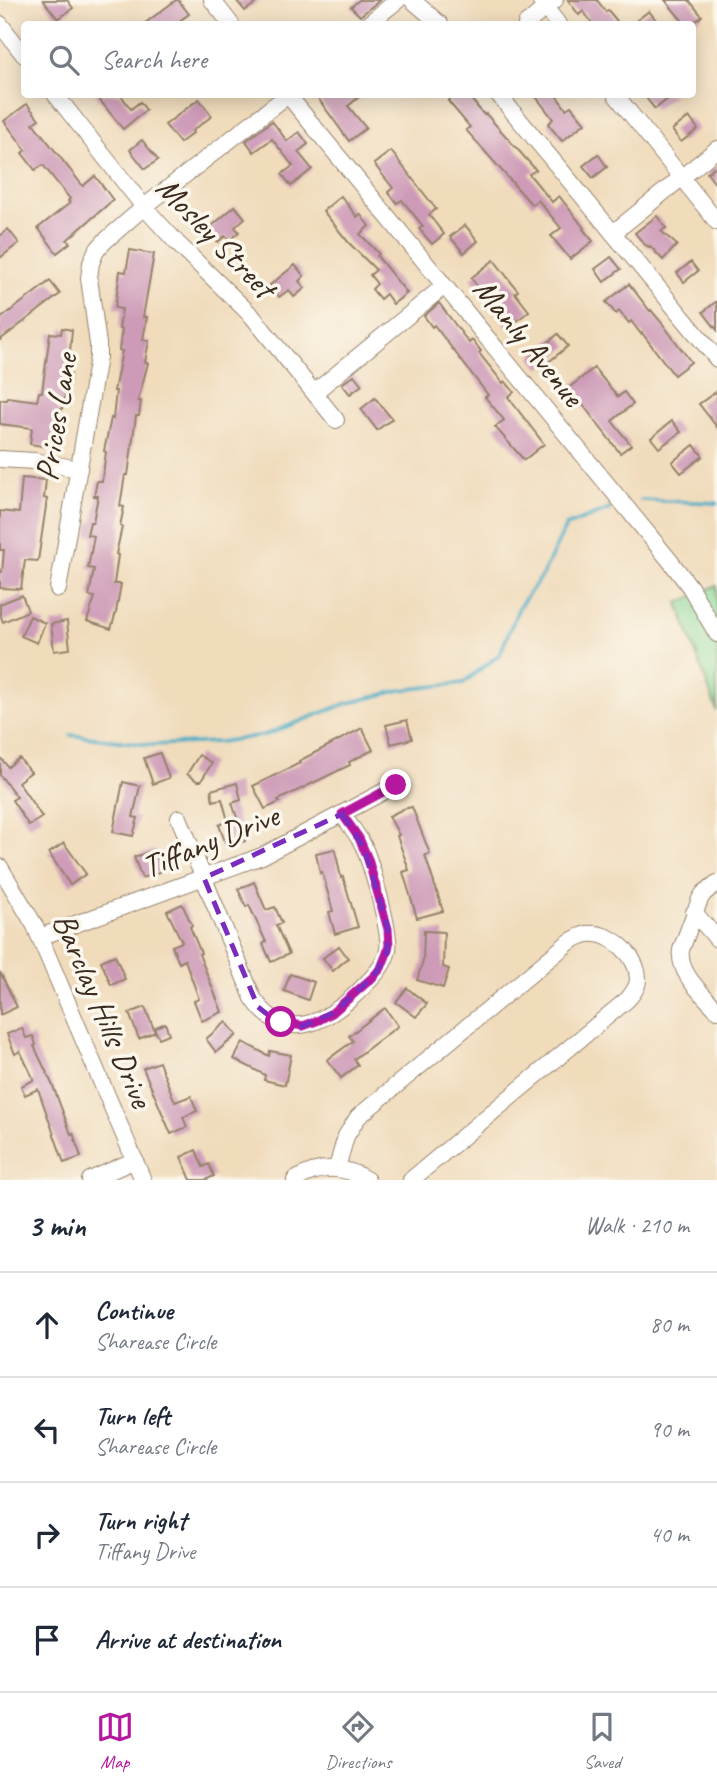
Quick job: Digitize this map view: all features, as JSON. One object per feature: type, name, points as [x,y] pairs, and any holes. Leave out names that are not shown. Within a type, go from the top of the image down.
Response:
[{"type":"street","points":[[212,0],[229,21]]},
{"type":"street","points":[[372,21],[398,0]]},
{"type":"street","points":[[412,0],[436,21]]},
{"type":"street","points":[[529,21],[546,3],[556,21]]},
{"type":"street","points":[[0,24],[21,51]]},
{"type":"street","name":"Mosley Street","points":[[58,98],[144,207],[252,316],[336,420]]},
{"type":"street","name":"Prices Lane","points":[[58,589],[98,357],[89,292],[91,263],[96,251],[144,207],[284,98]]},
{"type":"street","name":"Manly Avenue","points":[[290,98],[671,562],[690,587],[717,634]]},
{"type":"street","points":[[501,98],[717,359]]},
{"type":"street","points":[[618,98],[717,222]]},
{"type":"street","points":[[613,233],[717,149]]},
{"type":"street","points":[[315,392],[444,286]]},
{"type":"street","points":[[0,459],[34,461],[79,469]]},
{"type":"street","name":"Tiffany Drive","points":[[40,937],[262,856],[396,785]]},
{"type":"street","points":[[179,818],[258,1007],[281,1022],[303,1026],[332,1013],[373,977],[385,960],[389,945],[388,929],[368,859],[359,838],[342,814]]},
{"type":"street","name":"Barclay Hills Drive","points":[[0,867],[25,906],[40,937],[144,1180]]},
{"type":"street","points":[[717,883],[704,892],[694,912],[680,958],[687,975],[717,1010]]},
{"type":"street","points":[[694,912],[717,939]]},
{"type":"street","points":[[337,1168],[346,1136],[358,1117],[568,943],[580,936],[597,934],[605,935],[621,946],[637,971],[637,986],[628,999],[411,1180]]},
{"type":"street","points":[[90,1180],[135,1160]]},
{"type":"street","points":[[295,1180],[324,1168],[352,1172],[367,1180]]},
{"type":"highlighted area","points":[[342,814],[364,848],[388,929],[387,953],[373,977],[333,1013],[303,1026],[272,1018],[258,1007],[204,878]]},
{"type":"green space","points":[[717,585],[717,712],[678,603]]},
{"type":"building","points":[[43,0],[67,0],[73,8],[58,19]]},
{"type":"building","points":[[176,0],[189,14],[179,21],[148,21]]},
{"type":"building","points":[[236,0],[260,0],[245,11]]},
{"type":"building","points":[[359,0],[380,0],[360,16],[351,7]]},
{"type":"building","points":[[568,0],[597,0],[617,21],[591,21],[583,11],[579,15]]},
{"type":"building","points":[[665,0],[689,0],[702,16],[696,21],[682,21]]},
{"type":"building","points":[[649,11],[657,21],[636,21]]},
{"type":"building","points":[[98,98],[123,98],[131,109],[140,102],[146,110],[123,129]]},
{"type":"building","points":[[318,98],[358,98],[348,106],[366,128],[349,141]]},
{"type":"building","points":[[451,98],[470,98],[536,170],[529,174],[552,202],[559,196],[593,241],[570,259],[551,236],[561,228],[538,200],[532,205],[466,130],[470,127],[448,101]]},
{"type":"building","points":[[537,98],[558,98],[566,109],[571,106],[585,123],[562,141],[548,124],[553,119]]},
{"type":"building","points":[[646,98],[669,98],[655,109]]},
{"type":"building","points":[[199,99],[212,116],[180,143],[165,125]]},
{"type":"building","points":[[27,104],[39,119],[33,123],[83,186],[95,176],[113,200],[67,240],[70,243],[57,253],[38,228],[70,203],[70,199],[43,165],[35,170],[22,153],[26,150],[4,121]]},
{"type":"building","points":[[689,117],[698,129],[681,142],[672,130]]},
{"type":"building","points":[[272,121],[287,141],[299,132],[308,144],[298,152],[312,169],[291,186],[282,174],[293,166],[272,139],[254,152],[246,141]]},
{"type":"building","points":[[142,140],[158,160],[145,169],[130,150]]},
{"type":"building","points":[[391,151],[436,209],[429,215],[444,234],[432,244],[419,229],[423,226],[402,200],[397,203],[388,192],[393,188],[374,164]]},
{"type":"building","points":[[598,154],[607,167],[593,178],[583,166]]},
{"type":"building","points":[[717,165],[717,186],[707,173]]},
{"type":"building","points":[[341,196],[357,217],[360,214],[369,226],[360,234],[379,254],[377,256],[407,293],[393,304],[386,294],[380,299],[372,289],[377,284],[370,275],[376,270],[323,211]]},
{"type":"building","points":[[235,206],[245,218],[235,227],[239,232],[229,241],[225,236],[218,242],[207,230]]},
{"type":"building","points":[[657,216],[666,228],[661,231],[677,245],[663,260],[635,233]]},
{"type":"building","points":[[465,225],[478,241],[464,253],[450,237]]},
{"type":"building","points":[[8,229],[19,243],[0,258],[0,236]]},
{"type":"building","points":[[130,250],[154,254],[143,317],[147,317],[143,340],[149,341],[145,362],[148,363],[138,401],[141,401],[139,416],[136,416],[128,475],[125,475],[120,506],[124,507],[114,584],[121,584],[111,629],[87,621],[95,597],[89,596],[94,569],[88,568],[94,536],[87,535],[90,522],[93,522],[98,496],[94,496],[97,481],[102,481],[104,451],[111,418],[113,419],[114,391],[122,351],[119,350],[122,329],[119,329],[122,309],[115,308],[120,271],[126,272]]},
{"type":"building","points":[[611,257],[621,269],[604,282],[595,269]]},
{"type":"building","points":[[494,260],[518,291],[515,293],[529,311],[508,328],[499,316],[503,313],[483,287],[480,290],[471,278]]},
{"type":"building","points":[[691,262],[698,271],[684,282],[677,273]]},
{"type":"building","points":[[295,265],[304,276],[299,281],[305,288],[294,297],[289,290],[279,297],[270,285]]},
{"type":"building","points":[[50,281],[60,294],[0,340],[0,319]]},
{"type":"building","points":[[629,284],[691,362],[674,375],[631,321],[629,323],[619,311],[616,314],[606,302]]},
{"type":"building","points":[[717,301],[717,330],[703,312]]},
{"type":"building","points":[[439,303],[469,343],[472,340],[503,383],[505,381],[514,392],[508,397],[544,444],[524,460],[495,427],[504,420],[485,397],[488,395],[434,325],[432,327],[424,316]]},
{"type":"building","points":[[62,328],[72,330],[68,374],[71,374],[62,410],[59,409],[54,448],[30,444],[32,428],[0,424],[0,399],[6,400],[7,397],[37,401],[39,392],[42,392],[50,333],[61,334]]},
{"type":"building","points":[[558,334],[568,346],[540,369],[531,357]]},
{"type":"building","points":[[594,368],[618,397],[624,392],[633,404],[612,421],[631,445],[620,453],[583,405],[580,407],[566,390]]},
{"type":"building","points":[[354,375],[362,385],[350,394],[342,384]]},
{"type":"building","points":[[717,391],[717,427],[699,404]]},
{"type":"building","points":[[375,398],[392,419],[377,430],[361,409]]},
{"type":"building","points":[[672,421],[681,432],[659,448],[651,438]]},
{"type":"building","points":[[694,445],[703,456],[681,473],[672,462]]},
{"type":"building","points":[[22,478],[46,480],[44,498],[47,499],[38,561],[25,560],[21,589],[0,588],[4,550],[0,550],[0,511],[19,513]]},
{"type":"building","points":[[22,595],[28,611],[3,622],[0,604]]},
{"type":"building","points":[[30,616],[45,623],[37,643],[21,636]]},
{"type":"building","points":[[67,621],[70,649],[54,651],[51,624]]},
{"type":"building","points":[[407,720],[412,739],[391,744],[386,725]]},
{"type":"building","points":[[362,728],[373,750],[349,762],[350,765],[265,809],[253,786]]},
{"type":"building","points":[[160,753],[169,778],[153,784],[144,758]]},
{"type":"building","points":[[199,755],[212,763],[201,781],[197,781],[187,774]]},
{"type":"building","points":[[0,757],[8,767],[19,758],[31,772],[18,782],[42,817],[29,826],[12,800],[17,797],[0,775]]},
{"type":"building","points":[[123,782],[140,786],[133,817],[138,818],[133,836],[113,832]]},
{"type":"building","points":[[237,783],[241,800],[232,803],[245,841],[227,847],[219,825],[228,821],[222,799],[213,801],[211,790]]},
{"type":"building","points":[[412,807],[430,854],[425,855],[443,911],[417,918],[403,872],[409,870],[397,836],[399,835],[389,816]]},
{"type":"building","points":[[64,843],[86,874],[70,885],[49,853]]},
{"type":"building","points":[[335,849],[341,878],[343,877],[358,927],[335,934],[329,912],[333,911],[316,853]]},
{"type":"building","points":[[154,850],[162,871],[142,878],[134,857]]},
{"type":"building","points":[[254,882],[266,910],[275,907],[282,923],[276,925],[289,954],[271,962],[263,944],[266,942],[249,905],[246,907],[238,889]]},
{"type":"building","points":[[182,904],[222,1012],[202,1021],[194,1001],[199,999],[185,960],[179,963],[172,946],[182,942],[167,911]]},
{"type":"building","points":[[424,931],[444,932],[443,967],[449,969],[443,988],[417,980],[423,961]]},
{"type":"building","points":[[339,946],[348,958],[333,971],[323,958]]},
{"type":"building","points":[[115,955],[125,979],[111,985],[101,961]]},
{"type":"building","points":[[0,972],[17,1007],[0,1015]]},
{"type":"building","points":[[290,974],[314,982],[308,1000],[284,991]]},
{"type":"building","points":[[407,988],[427,1004],[416,1017],[396,1002]]},
{"type":"building","points":[[145,1007],[155,1032],[139,1039],[129,1013]]},
{"type":"building","points":[[385,1008],[398,1026],[354,1059],[358,1065],[341,1078],[327,1060],[353,1041],[349,1036]]},
{"type":"building","points":[[226,1022],[237,1035],[216,1052],[206,1039]]},
{"type":"building","points":[[165,1023],[169,1034],[159,1038],[154,1028]]},
{"type":"building","points":[[22,1028],[26,1038],[33,1036],[34,1046],[81,1157],[64,1163],[38,1089],[25,1095],[21,1086],[34,1080],[20,1051],[15,1054],[7,1034]]},
{"type":"building","points":[[243,1042],[269,1056],[270,1051],[291,1055],[285,1085],[264,1080],[265,1075],[234,1059]]},
{"type":"building","points":[[159,1062],[175,1102],[191,1096],[197,1111],[183,1117],[187,1127],[171,1134],[143,1068]]},
{"type":"building","points":[[196,1150],[203,1167],[209,1164],[214,1176],[205,1180],[191,1180],[181,1157]]},
{"type":"waterway","points":[[641,500],[717,503]]},
{"type":"waterway","points":[[71,735],[151,745],[220,742],[265,735],[345,704],[401,690],[463,683],[500,654],[519,607],[543,574],[566,526],[610,509]]},
{"type":"route","points":[[281,1022],[303,1026],[332,1013],[354,996],[381,968],[385,960],[389,945],[388,929],[368,859],[359,838],[342,814],[396,785]]}]
